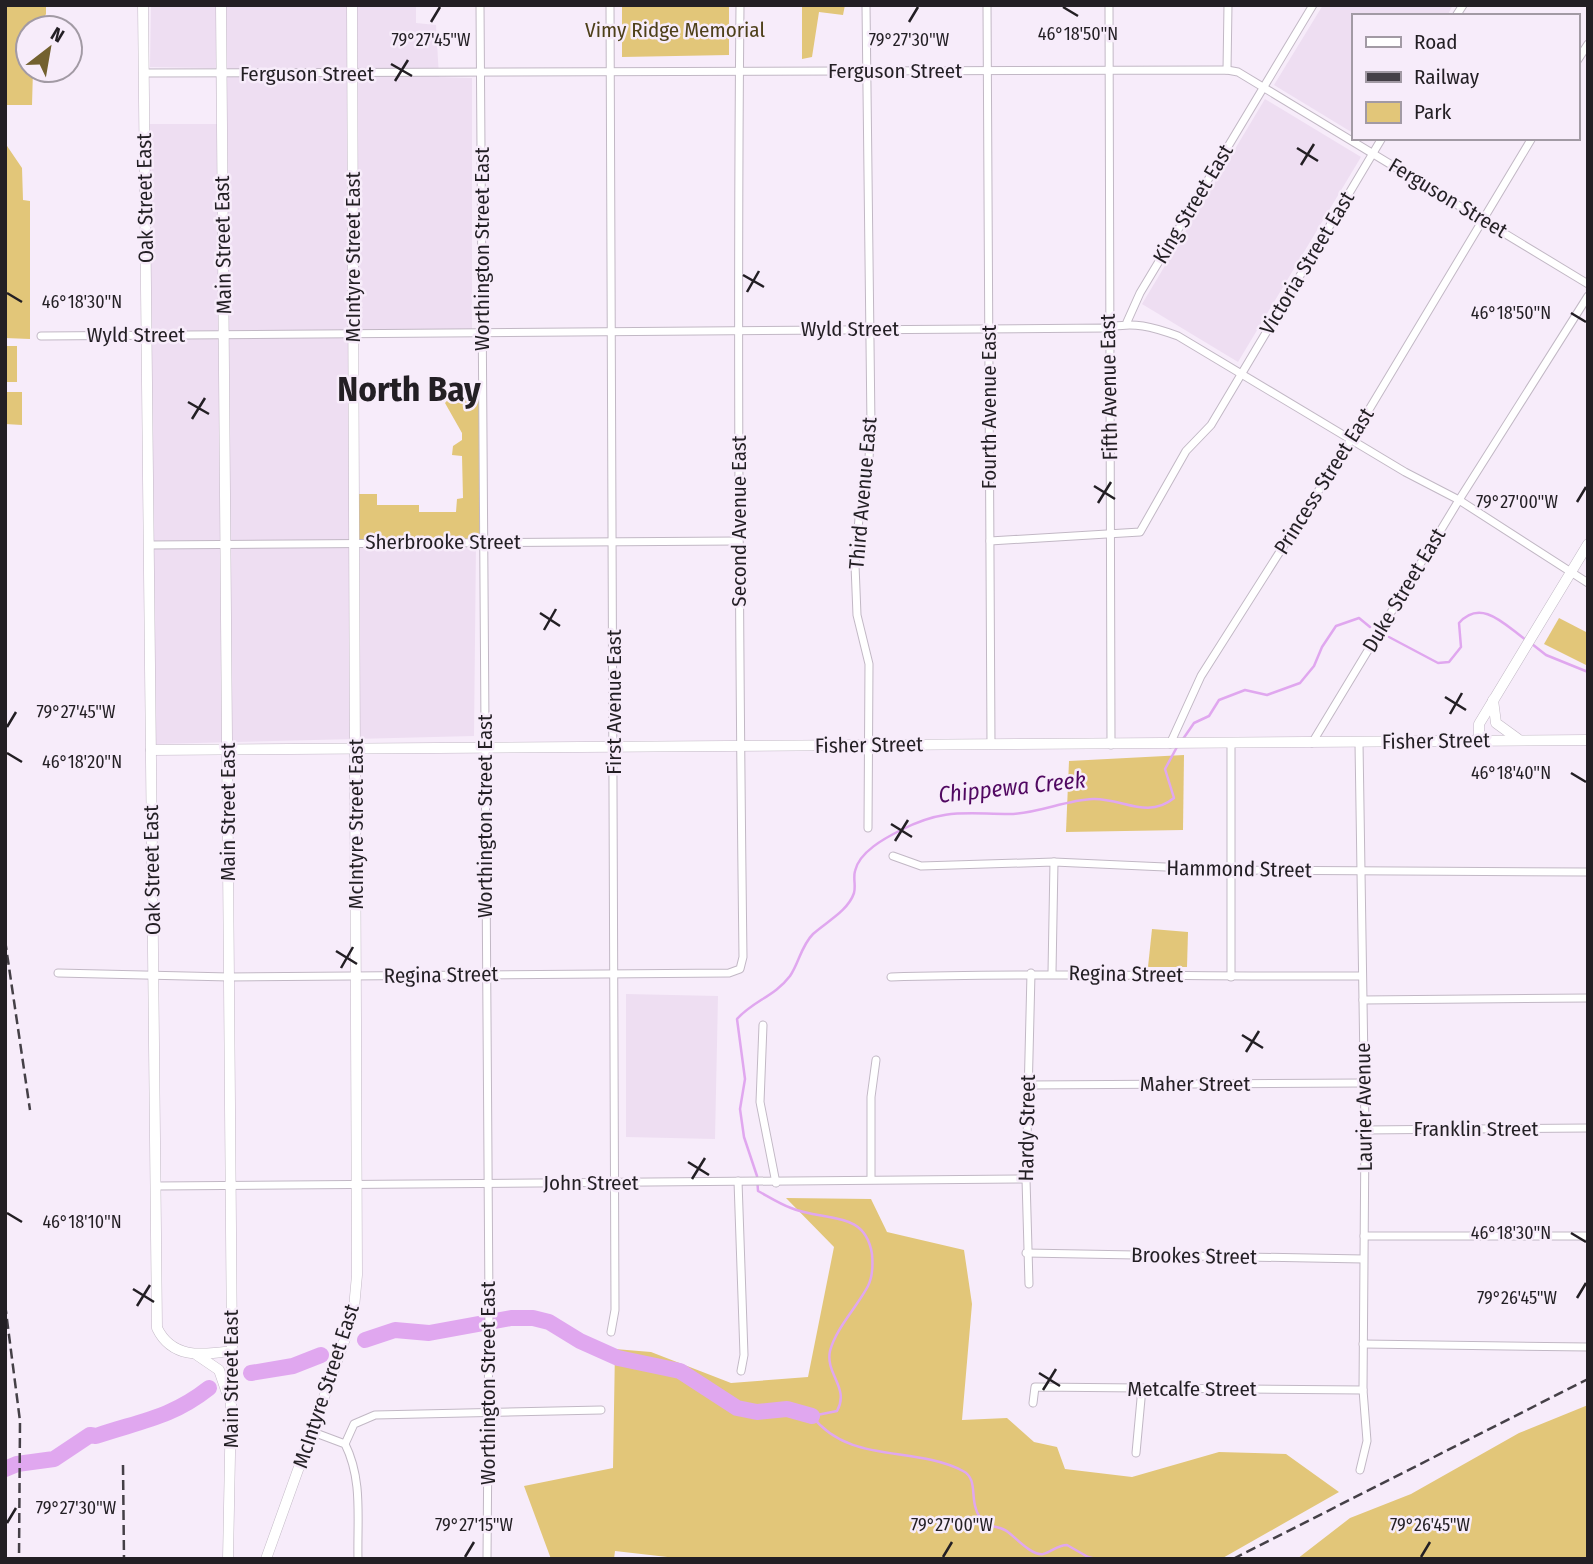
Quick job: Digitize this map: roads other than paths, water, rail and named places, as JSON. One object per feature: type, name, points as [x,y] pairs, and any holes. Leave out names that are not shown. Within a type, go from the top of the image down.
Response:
[{"type":"main road","name":"Oak Street East","points":[[143,5],[157,1328],[163,1341],[177,1352],[232,1351]]},
{"type":"main road","name":"Main Street East","points":[[221,5],[232,1351],[230,1556]]},
{"type":"main road","name":"McIntyre Street East","points":[[267,1559],[354,1308],[357,976],[352,5]]},
{"type":"main road","points":[[1479,740],[1479,724],[1588,544]]},
{"type":"main road","points":[[1493,700],[1496,723],[1519,740]]},
{"type":"main road","name":"Fisher Street","points":[[151,750],[614,749],[1588,740]]},
{"type":"main road","points":[[193,1353],[219,1370],[231,1403]]},
{"type":"street","name":"Worthington Street East","points":[[480,5],[489,1307],[487,1559]]},
{"type":"street","name":"First Avenue East","points":[[610,5],[615,1310],[611,1332]]},
{"type":"street","name":"Second Avenue East","points":[[740,5],[741,330],[737,541],[743,957],[740,969]]},
{"type":"street","name":"Third Avenue East","points":[[866,5],[871,426],[868,474],[859,518],[855,565],[857,615],[869,664],[868,828]]},
{"type":"street","name":"Fourth Avenue East","points":[[987,5],[991,744]]},
{"type":"street","name":"Fifth Avenue East","points":[[1109,5],[1107,328],[1112,535],[1111,745]]},
{"type":"street","points":[[1227,5],[1227,70]]},
{"type":"street","name":"King Street East","points":[[1127,323],[1140,293],[1313,5]]},
{"type":"street","name":"Ferguson Street","points":[[144,73],[1227,70],[1238,72],[1352,140]]},
{"type":"street","name":"Ferguson Street","points":[[1353,140],[1588,284]]},
{"type":"street","name":"Victoria Street East","points":[[1112,535],[1140,532],[1186,451],[1211,425],[1381,140]]},
{"type":"street","name":"Princess Street East","points":[[1173,745],[1201,676],[1352,438],[1531,140]]},
{"type":"street","name":"Duke Street East","points":[[1312,743],[1459,500],[1588,296]]},
{"type":"street","name":"Wyld Street","points":[[41,335],[1107,328],[1127,323],[1154,327],[1178,336],[1405,472],[1459,500],[1588,583]]},
{"type":"street","points":[[990,541],[1112,535]]},
{"type":"street","name":"Sherbrooke Street","points":[[149,545],[737,541]]},
{"type":"street","name":"Laurier Avenue","points":[[1359,743],[1365,1130],[1363,1390],[1367,1441],[1360,1470]]},
{"type":"street","points":[[1231,744],[1231,977]]},
{"type":"street","name":"Hammond Street","points":[[893,856],[921,866],[1054,862],[1232,870],[1588,873]]},
{"type":"street","points":[[1052,972],[1054,862]]},
{"type":"street","name":"Regina Street","points":[[58,973],[229,977],[729,973],[740,969]]},
{"type":"street","name":"Regina Street","points":[[891,977],[1052,972],[1231,977],[1361,976]]},
{"type":"street","name":"Hardy Street","points":[[1030,1284],[1026,1253],[1026,1179],[1031,973]]},
{"type":"street","points":[[1363,1000],[1588,998]]},
{"type":"street","points":[[763,1025],[760,1102],[776,1183]]},
{"type":"street","points":[[871,1179],[871,1097],[876,1060]]},
{"type":"street","name":"Maher Street","points":[[1028,1085],[1363,1083]]},
{"type":"street","name":"Franklin Street","points":[[1365,1130],[1588,1128]]},
{"type":"street","name":"John Street","points":[[157,1186],[1026,1179]]},
{"type":"street","points":[[740,1181],[744,1355],[741,1371]]},
{"type":"street","points":[[1364,1236],[1588,1236]]},
{"type":"street","name":"Brookes Street","points":[[1026,1253],[1363,1259]]},
{"type":"street","points":[[1363,1344],[1588,1347]]},
{"type":"street","name":"Metcalfe Street","points":[[1033,1403],[1035,1388],[1363,1390]]},
{"type":"street","points":[[1136,1453],[1142,1388]]},
{"type":"street","points":[[358,1559],[357,1475],[345,1444],[354,1424],[375,1415],[601,1410]]},
{"type":"street","points":[[313,1432],[345,1444]]},
{"type":"waterway","name":"Chippewa Creek","points":[[1389,637],[1438,663],[1449,662],[1461,647],[1459,623],[1476,613],[1494,617],[1526,640]]},
{"type":"waterway","name":"Chippewa Creek","points":[[1183,739],[1194,723],[1209,716],[1219,700],[1245,690],[1267,695],[1300,683],[1314,666],[1322,647],[1336,626],[1359,618],[1370,627]]},
{"type":"waterway","name":"Chippewa Creek","points":[[1532,644],[1546,655],[1588,672]]},
{"type":"waterway","name":"Chippewa Creek","points":[[812,1416],[837,1411],[840,1403],[841,1395],[831,1367],[830,1351],[837,1334],[870,1282],[872,1254],[868,1240],[852,1223],[791,1208],[758,1191],[757,1176],[744,1137],[740,1109],[745,1079],[737,1019],[778,989],[790,976],[809,939],[842,911],[851,899],[855,890],[854,874],[857,864],[880,841],[916,823],[943,815],[1020,813],[1093,799],[1144,808],[1164,804],[1174,798],[1165,769],[1177,747]]},
{"type":"waterway","name":"Chippewa Creek","points":[[365,1340],[395,1330],[429,1333],[511,1318],[533,1318],[549,1322],[580,1341],[618,1358],[680,1371],[737,1408],[757,1412],[787,1409],[812,1416]]},
{"type":"waterway","name":"Chippewa Creek","points":[[251,1373],[293,1366],[321,1355]]},
{"type":"waterway","name":"Chippewa Creek","points":[[5,1469],[17,1464],[54,1459],[90,1435],[96,1436],[168,1412],[209,1388]]},
{"type":"waterway","points":[[812,1416],[827,1431],[845,1442],[863,1448],[924,1458],[963,1471],[970,1478],[977,1512],[982,1520],[1005,1530],[1034,1552],[1043,1554],[1067,1545],[1096,1559]]},
{"type":"railway","points":[[5,940],[30,1110]]},
{"type":"railway","points":[[5,1304],[20,1421],[19,1559]]},
{"type":"railway","points":[[1233,1559],[1588,1379]]},
{"type":"railway","points":[[123,1465],[124,1559]]},
{"type":"district","name":"North Bay","points":[[409,389]]},
{"type":"park label","name":"Vimy Ridge Memorial","points":[[675,30]]}]
